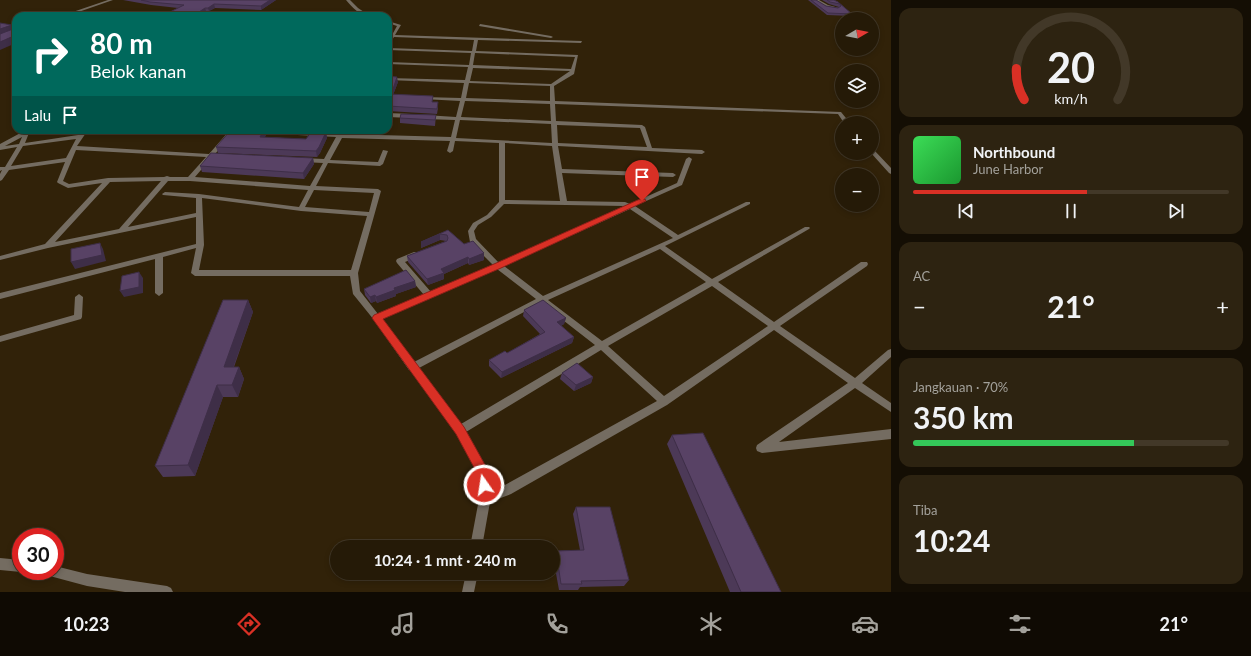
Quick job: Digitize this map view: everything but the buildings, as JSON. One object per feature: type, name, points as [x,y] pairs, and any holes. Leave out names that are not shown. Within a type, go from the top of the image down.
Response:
[{"type":"street","points":[[75,12],[111,0]]},
{"type":"street","points":[[348,0],[362,12]]},
{"type":"street","points":[[817,0],[827,6],[837,8]]},
{"type":"street","points":[[392,23],[398,25]]},
{"type":"street","points":[[392,25],[398,25]]},
{"type":"street","points":[[392,33],[398,25]]},
{"type":"street","points":[[392,36],[581,42],[480,25]]},
{"type":"street","points":[[469,34],[495,40]]},
{"type":"street","points":[[450,151],[471,66],[476,39]]},
{"type":"street","points":[[392,49],[577,56],[572,72],[567,77],[552,85],[392,79]]},
{"type":"street","points":[[392,63],[573,70]]},
{"type":"street","points":[[552,85],[554,144],[564,204]]},
{"type":"street","points":[[418,98],[839,113],[842,116]]},
{"type":"street","points":[[392,115],[642,127],[650,150]]},
{"type":"street","points":[[0,147],[24,134]]},
{"type":"street","points":[[0,179],[3,169],[22,145],[28,134]]},
{"type":"street","points":[[82,134],[68,160],[60,182],[68,186],[108,180],[167,178],[378,191],[370,214],[354,273],[356,292],[460,430],[483,472],[485,499],[477,540]]},
{"type":"street","points":[[190,179],[229,134]]},
{"type":"street","points":[[307,134],[452,139],[702,152]]},
{"type":"street","points":[[301,209],[340,136]]},
{"type":"street","points":[[0,147],[79,137]]},
{"type":"street","points":[[502,142],[502,202],[489,216],[475,224],[471,231],[473,240],[498,266],[602,345],[664,402]]},
{"type":"street","points":[[75,148],[226,156]]},
{"type":"street","points":[[295,160],[380,164],[385,151]]},
{"type":"street","points":[[377,318],[498,266],[680,184],[689,159]]},
{"type":"street","points":[[879,159],[891,172]]},
{"type":"street","points":[[3,169],[68,160]]},
{"type":"street","points":[[559,171],[673,176]]},
{"type":"street","points":[[122,230],[167,178]]},
{"type":"street","points":[[48,246],[108,180]]},
{"type":"street","points":[[165,194],[199,196],[301,209],[370,214]]},
{"type":"street","points":[[199,196],[200,246],[195,273],[354,273]]},
{"type":"street","points":[[502,202],[625,204],[678,238]]},
{"type":"street","points":[[412,367],[541,300],[678,238],[748,203]]},
{"type":"street","points":[[0,258],[48,246],[199,214]]},
{"type":"street","points":[[460,430],[602,345],[807,228]]},
{"type":"street","points":[[0,296],[200,246]]},
{"type":"street","points":[[660,246],[891,408]]},
{"type":"street","points":[[422,253],[400,261],[429,295]]},
{"type":"street","points":[[159,256],[159,293]]},
{"type":"street","points":[[485,499],[506,490],[664,402],[864,264]]},
{"type":"street","points":[[0,339],[78,317],[79,296]]},
{"type":"street","points":[[891,352],[855,383],[761,448],[891,434]]},
{"type":"street","points":[[0,564],[12,565]]},
{"type":"street","points":[[64,574],[87,580],[167,592]]},
{"type":"street","points":[[468,592],[471,580]]},
{"type":"route","points":[[484,485],[483,472],[460,430],[377,318],[498,266],[642,201]]}]
